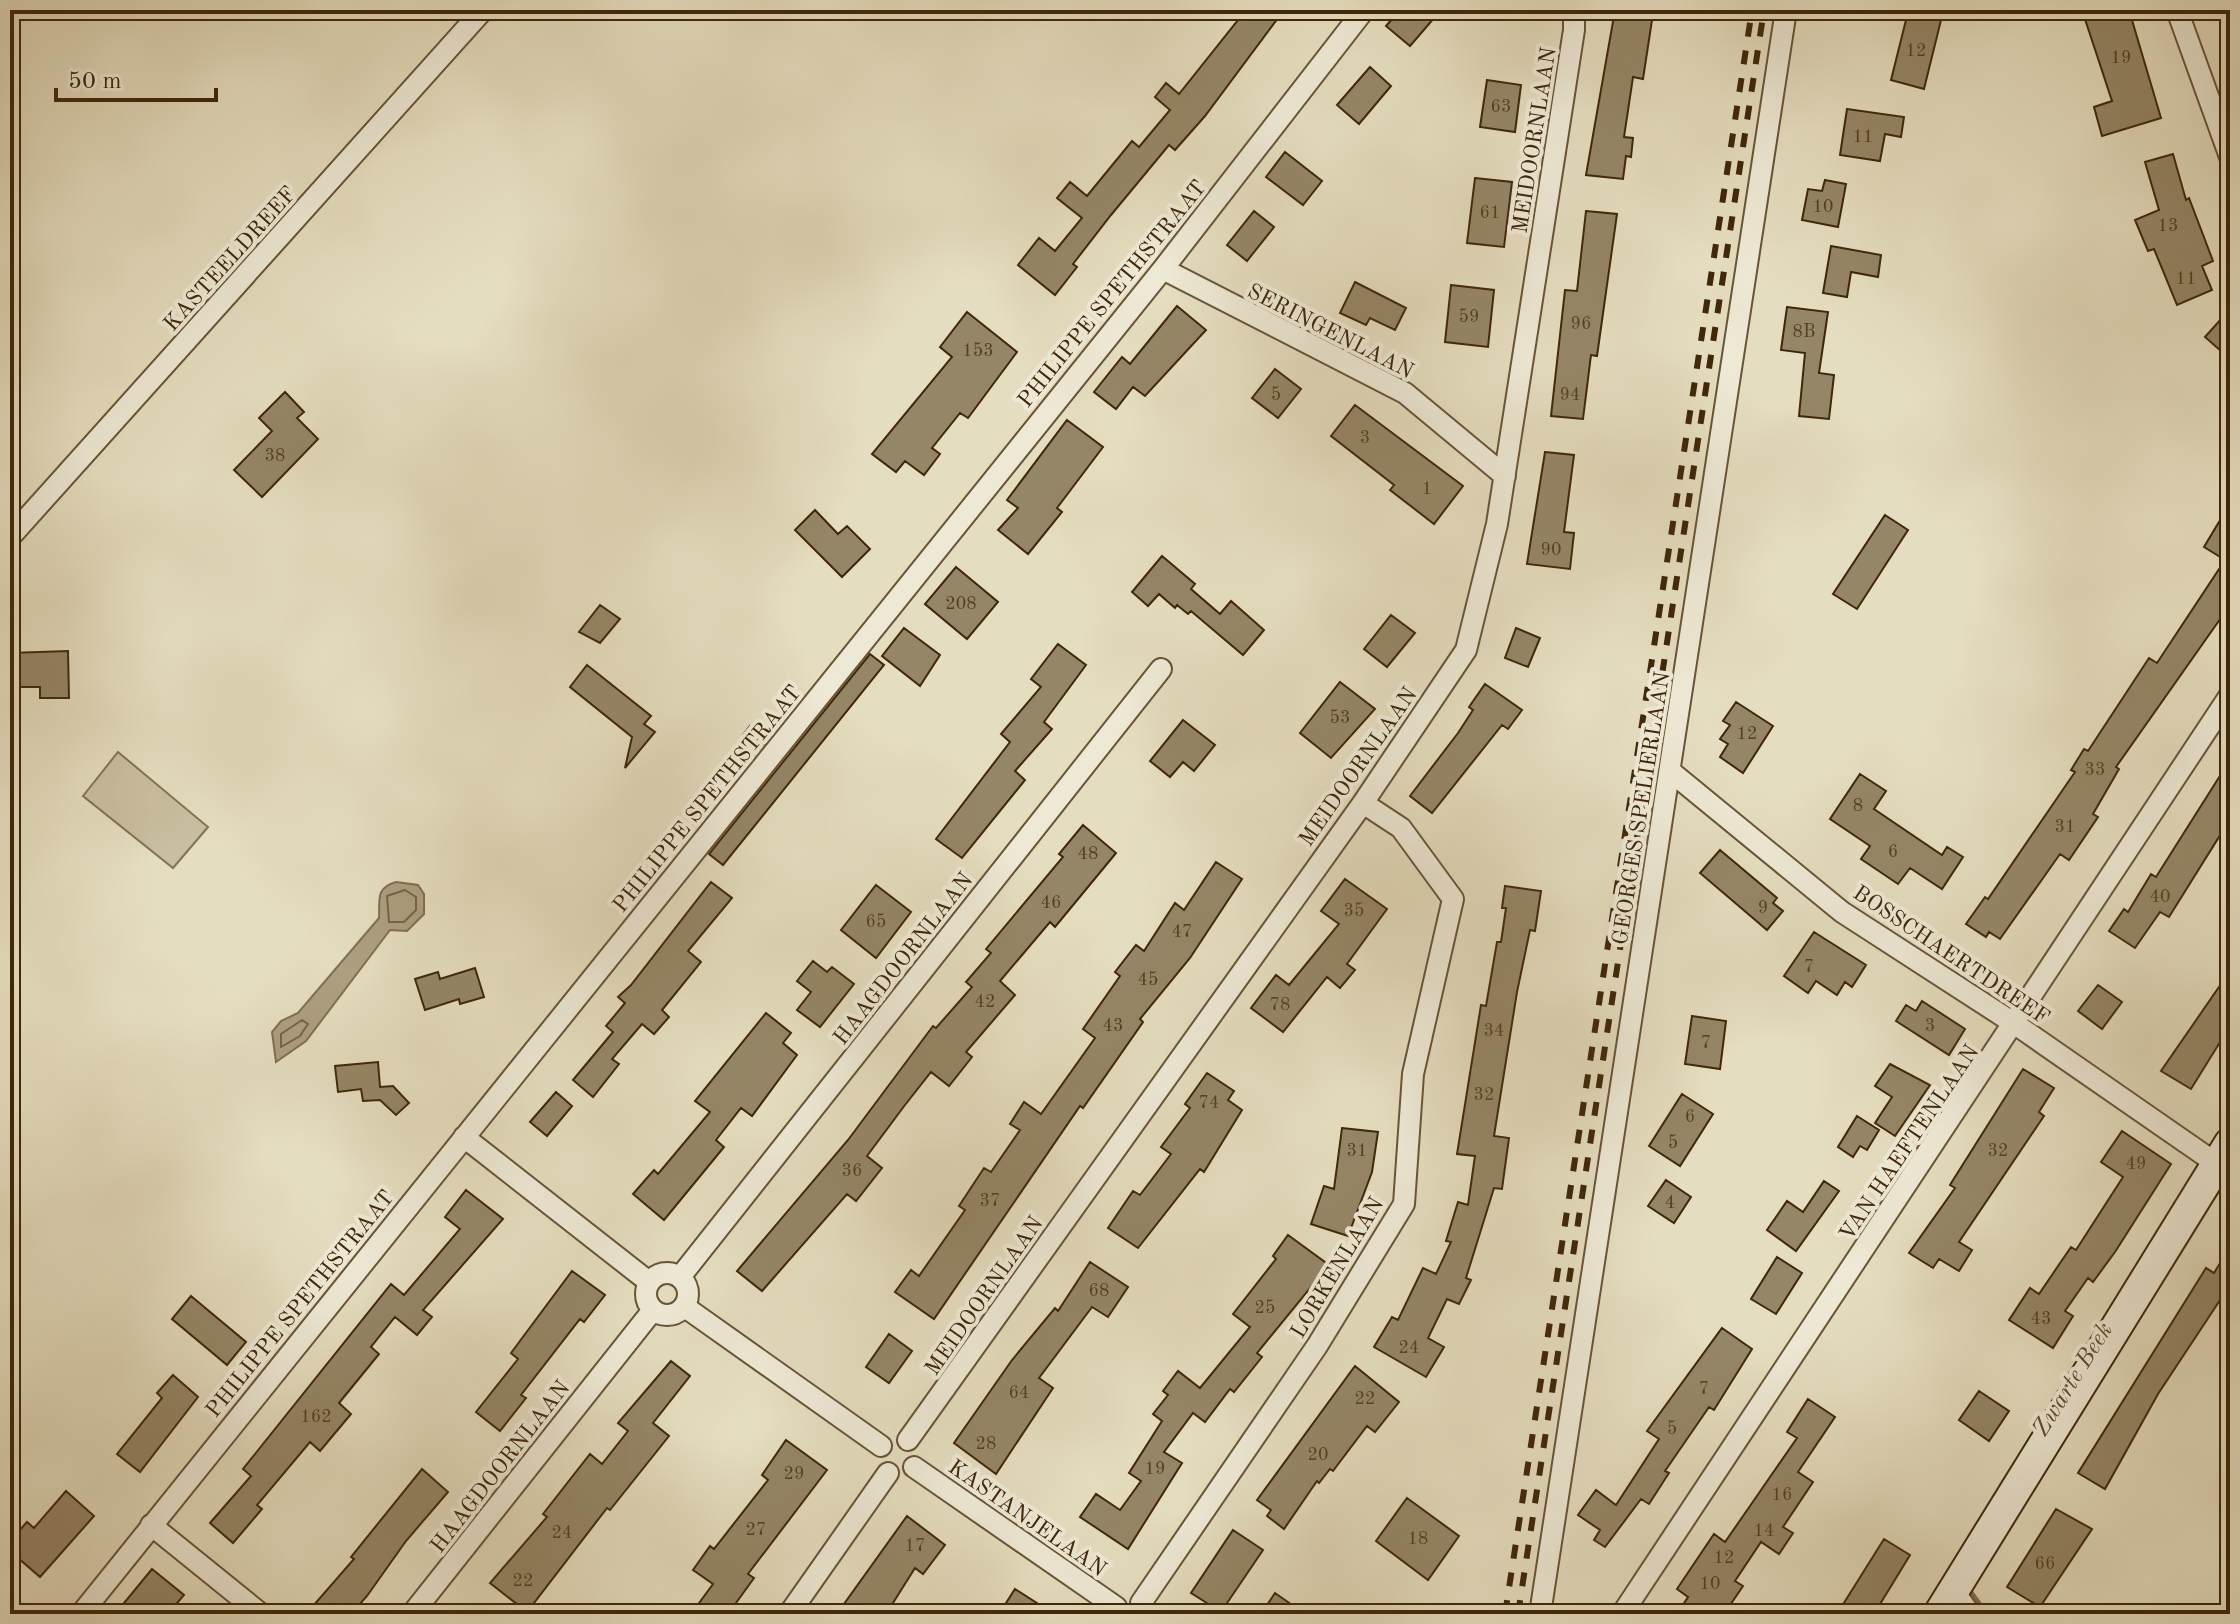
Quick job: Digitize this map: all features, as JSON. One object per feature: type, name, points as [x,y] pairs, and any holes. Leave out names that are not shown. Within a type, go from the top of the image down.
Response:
[{"type":"street","name":"KASTEELDREEF","points":[[10,537],[483,10]]},
{"type":"street","name":"PHILIPPE SPETHSTRAAT","points":[[81,1614],[1163,269],[1364,10]]},
{"type":"street","name":"MEIDOORNLAAN","points":[[908,1440],[1363,803],[1466,650],[1497,524],[1505,476],[1574,30],[1574,14],[1568,10]]},
{"type":"street","name":"GEORGES SPELIERLAAN","points":[[1540,1614],[1786,10]]},
{"type":"street","points":[[2177,10],[2230,157]]},
{"type":"street","name":"SERINGENLAAN","points":[[1163,269],[1405,393],[1505,476]]},
{"type":"street","name":"HAAGDOORNLAAN","points":[[680,1277],[1161,669]]},
{"type":"street","name":"VAN HAEFTENLAAN","points":[[1622,1614],[2230,695]]},
{"type":"street","name":"BOSSCHAERTDREEF","points":[[1670,771],[1842,912],[2224,1154]]},
{"type":"street","name":"LORKENLAAN","points":[[1145,1608],[1317,1346],[1404,1204],[1413,1074],[1453,899],[1401,828],[1363,803]]},
{"type":"street","points":[[464,1137],[649,1282]]},
{"type":"street","points":[[1954,1606],[2224,1154]]},
{"type":"street","points":[[665,1273],[680,1277],[689,1291],[685,1307],[671,1315],[653,1310],[646,1298],[649,1282],[665,1273]]},
{"type":"street","points":[[685,1307],[881,1446]]},
{"type":"street","name":"HAAGDOORNLAAN","points":[[412,1614],[653,1310]]},
{"type":"street","points":[[894,1437],[908,1440],[917,1454],[914,1467],[900,1474],[888,1473],[879,1460],[881,1446],[894,1437]]},
{"type":"street","name":"KASTANJELAAN","points":[[914,1467],[1114,1610]]},
{"type":"street","points":[[789,1614],[888,1473]]},
{"type":"street","points":[[151,1525],[261,1614]]},
{"type":"street","points":[[1114,1610],[1128,1600],[1145,1608]]},
{"type":"shaded area","points":[[118,752],[208,827],[173,868],[83,796]]},
{"type":"water","points":[[396,882],[418,885],[424,894],[424,914],[407,931],[390,930],[306,1041],[276,1062],[272,1032],[281,1021],[298,1013],[379,918],[382,891]]},
{"type":"building","points":[[1246,10],[1284,10],[1205,116],[1175,150],[1169,145],[1111,215],[1073,264],[1077,267],[1055,295],[1018,265],[1039,238],[1055,251],[1082,218],[1057,198],[1070,182],[1087,196],[1132,141],[1139,147],[1170,110],[1155,97],[1166,83],[1179,94]]},
{"type":"building","points":[[1400,10],[1441,10],[1410,46],[1386,26]]},
{"type":"building","points":[[1615,10],[1643,10],[1641,18],[1652,20],[1643,79],[1633,77],[1624,137],[1633,138],[1631,157],[1626,156],[1623,179],[1586,175]]},
{"type":"building","points":[[2082,10],[2129,10],[2161,118],[2102,136],[2094,107],[2112,101]]},
{"type":"building","points":[[1908,12],[1941,20],[1924,89],[1891,80]]},
{"type":"building","points":[[1370,67],[1391,86],[1359,124],[1337,105]]},
{"type":"building","points":[[1487,80],[1521,85],[1515,132],[1480,127]]},
{"type":"building","points":[[1847,109],[1904,117],[1901,137],[1885,134],[1880,161],[1840,155]]},
{"type":"building","points":[[1285,152],[1322,181],[1303,205],[1266,177]]},
{"type":"building","points":[[2173,154],[2186,200],[2189,198],[2213,261],[2202,266],[2212,290],[2177,305],[2154,249],[2148,251],[2135,220],[2159,210],[2145,162]]},
{"type":"building","points":[[1475,178],[1512,182],[1504,247],[1467,243]]},
{"type":"building","points":[[1825,180],[1846,184],[1838,227],[1802,220],[1808,189],[1822,191]]},
{"type":"building","points":[[1254,211],[1274,227],[1247,261],[1227,245]]},
{"type":"building","points":[[1586,211],[1617,214],[1597,356],[1591,355],[1583,419],[1551,416],[1565,290],[1577,291]]},
{"type":"building","points":[[1831,246],[1881,255],[1878,277],[1851,272],[1847,297],[1823,293]]},
{"type":"building","points":[[1355,282],[1406,308],[1395,330],[1370,318],[1366,325],[1340,313]]},
{"type":"building","points":[[1451,285],[1494,290],[1488,347],[1445,342]]},
{"type":"building","points":[[1177,306],[1206,330],[1145,396],[1133,387],[1116,409],[1094,392],[1122,357],[1130,364]]},
{"type":"building","points":[[1787,307],[1828,312],[1819,373],[1834,375],[1829,419],[1799,416],[1805,353],[1781,350]]},
{"type":"building","points":[[2230,309],[2230,359],[2205,337]]},
{"type":"building","points":[[967,312],[1017,352],[968,418],[960,413],[932,448],[940,454],[924,475],[905,461],[896,472],[872,454],[952,357],[940,347]]},
{"type":"building","points":[[1275,369],[1301,389],[1278,418],[1252,398]]},
{"type":"building","points":[[285,392],[304,412],[297,418],[318,439],[262,497],[234,470],[272,431],[259,418]]},
{"type":"building","points":[[1355,405],[1463,486],[1434,524],[1390,490],[1394,485],[1331,436]]},
{"type":"building","points":[[1067,420],[1103,447],[1057,508],[1062,512],[1028,554],[998,530],[1018,508],[1007,500]]},
{"type":"building","points":[[1545,452],[1574,455],[1564,532],[1574,533],[1570,569],[1527,564]]},
{"type":"building","points":[[815,510],[838,534],[847,526],[870,549],[842,577],[795,530]]},
{"type":"building","points":[[1885,515],[1908,530],[1857,609],[1833,594]]},
{"type":"building","points":[[2219,522],[2230,529],[2230,605],[2116,767],[2119,769],[2093,814],[2098,817],[2069,860],[2060,854],[2000,939],[1989,932],[1986,937],[1966,924],[1985,897],[1988,899],[2075,772],[2071,770],[2084,749],[2088,751],[2149,658],[2157,663],[2225,560],[2204,547]]},
{"type":"building","points":[[1162,556],[1195,584],[1191,589],[1220,614],[1231,601],[1264,630],[1243,655],[1191,611],[1188,614],[1177,605],[1175,608],[1159,594],[1148,606],[1132,592]]},
{"type":"building","points":[[956,567],[998,602],[967,639],[925,604]]},
{"type":"building","points":[[600,605],[620,619],[600,643],[579,632]]},
{"type":"building","points":[[1391,615],[1415,633],[1387,667],[1364,649]]},
{"type":"building","points":[[904,628],[940,655],[920,686],[882,656]]},
{"type":"building","points":[[1516,628],[1540,638],[1528,667],[1505,658]]},
{"type":"building","points":[[1058,644],[1086,665],[1044,722],[1052,729],[1015,771],[1025,780],[962,858],[936,839],[1010,742],[1001,734],[1041,687],[1031,679]]},
{"type":"building","points":[[68,651],[69,698],[40,698],[40,687],[10,687],[10,653]]},
{"type":"building","points":[[870,654],[884,665],[723,865],[709,854]]},
{"type":"building","points":[[587,665],[651,716],[644,724],[655,732],[625,768],[632,737],[570,687]]},
{"type":"building","points":[[1340,682],[1375,709],[1331,758],[1300,733]]},
{"type":"building","points":[[1485,684],[1522,710],[1508,729],[1502,725],[1432,813],[1410,796],[1458,733],[1473,710],[1469,707]]},
{"type":"building","points":[[1736,702],[1773,726],[1743,773],[1720,757],[1728,744],[1720,739],[1730,725],[1723,721]]},
{"type":"building","points":[[1183,720],[1215,745],[1194,771],[1183,762],[1170,777],[1150,761]]},
{"type":"building","points":[[750,726],[768,739],[759,750],[743,735]]},
{"type":"building","points":[[2230,760],[2230,844],[2219,837],[2169,917],[2160,912],[2135,948],[2109,931],[2124,909],[2128,912],[2151,874],[2156,877]]},
{"type":"building","points":[[1860,774],[1886,791],[1874,809],[1942,855],[1947,847],[1963,857],[1942,889],[1910,868],[1898,884],[1861,859],[1870,846],[1830,819]]},
{"type":"building","points":[[1083,825],[1116,853],[1055,927],[1050,922],[1000,981],[1015,995],[966,1052],[972,1057],[949,1086],[931,1072],[867,1156],[882,1168],[856,1201],[847,1194],[762,1291],[737,1271],[848,1140],[933,1026],[936,1028],[972,987],[966,982],[991,953],[986,949],[1063,857],[1059,854]]},
{"type":"building","points":[[1720,850],[1777,898],[1773,903],[1783,911],[1767,930],[1700,873]]},
{"type":"building","points":[[1216,862],[1242,879],[1190,958],[1140,1019],[1143,1022],[1083,1108],[1080,1106],[934,1319],[895,1292],[911,1270],[919,1276],[965,1210],[959,1206],[984,1168],[991,1172],[1020,1130],[1010,1124],[1024,1102],[1041,1114],[1095,1038],[1083,1029],[1120,976],[1115,972],[1136,945],[1144,951],[1175,903],[1184,910]]},
{"type":"building","points":[[1345,879],[1387,909],[1347,964],[1355,970],[1340,988],[1327,977],[1283,1032],[1251,1008],[1276,975],[1289,985],[1339,924],[1321,911]]},
{"type":"building","points":[[711,882],[732,898],[688,951],[701,962],[662,1010],[669,1017],[654,1034],[642,1024],[612,1059],[619,1064],[593,1097],[573,1080],[613,1032],[606,1026],[625,1003],[618,997],[631,985]]},
{"type":"building","points":[[876,885],[911,912],[876,958],[841,930]]},
{"type":"building","points":[[1505,886],[1541,891],[1535,931],[1530,930],[1517,992],[1494,1136],[1509,1138],[1502,1189],[1494,1188],[1466,1278],[1471,1280],[1459,1304],[1447,1299],[1428,1338],[1444,1347],[1426,1377],[1374,1347],[1392,1317],[1398,1320],[1423,1268],[1436,1274],[1451,1242],[1446,1241],[1458,1202],[1468,1205],[1475,1156],[1457,1154],[1481,1005],[1486,1006],[1497,942],[1501,942],[1506,908],[1502,908]]},
{"type":"building","points":[[1814,932],[1866,965],[1852,987],[1845,982],[1837,995],[1816,981],[1808,993],[1784,976]]},
{"type":"building","points":[[813,961],[827,972],[832,967],[854,984],[820,1027],[797,1010],[811,992],[797,981]]},
{"type":"building","points":[[475,968],[484,997],[460,1004],[459,999],[425,1010],[415,979],[438,972],[440,979]]},
{"type":"building","points":[[2230,971],[2230,1026],[2191,1089],[2161,1071]]},
{"type":"building","points":[[2098,985],[2122,1002],[2102,1029],[2078,1011]]},
{"type":"building","points":[[1922,1001],[1965,1029],[1949,1055],[1896,1021],[1906,1005],[1916,1011]]},
{"type":"building","points":[[766,1013],[791,1033],[783,1043],[797,1055],[752,1116],[741,1108],[716,1140],[724,1147],[664,1220],[633,1194],[654,1170],[658,1174],[710,1112],[695,1101]]},
{"type":"building","points":[[1692,1016],[1726,1021],[1720,1069],[1685,1064]]},
{"type":"building","points":[[378,1062],[380,1087],[393,1086],[409,1103],[396,1115],[380,1100],[363,1101],[361,1089],[338,1092],[335,1066]]},
{"type":"building","points":[[1890,1064],[1930,1085],[1895,1136],[1875,1123],[1892,1097],[1875,1086]]},
{"type":"building","points":[[2023,1069],[2054,1088],[2039,1112],[2044,1116],[1959,1242],[1972,1250],[1959,1271],[1939,1259],[1933,1268],[1909,1253],[1955,1188],[1950,1185]]},
{"type":"building","points":[[1207,1073],[1234,1091],[1228,1100],[1242,1110],[1204,1172],[1200,1169],[1138,1248],[1108,1228],[1133,1191],[1140,1195],[1171,1154],[1161,1147],[1190,1108],[1185,1104]]},
{"type":"building","points":[[556,1092],[572,1106],[547,1136],[530,1122]]},
{"type":"building","points":[[1682,1094],[1713,1114],[1680,1166],[1649,1146]]},
{"type":"building","points":[[1857,1116],[1879,1130],[1867,1150],[1860,1146],[1853,1157],[1838,1147]]},
{"type":"building","points":[[1342,1128],[1378,1132],[1372,1172],[1348,1236],[1311,1224],[1324,1186],[1334,1189]]},
{"type":"building","points":[[2122,1131],[2171,1164],[2115,1252],[2093,1282],[2088,1278],[2065,1311],[2073,1316],[2053,1348],[2009,1320],[2030,1288],[2039,1294],[2071,1247],[2076,1250],[2123,1177],[2101,1162]]},
{"type":"building","points":[[1666,1180],[1691,1197],[1674,1223],[1648,1206]]},
{"type":"building","points":[[1824,1181],[1839,1191],[1796,1251],[1767,1230],[1787,1201],[1803,1212]]},
{"type":"building","points":[[466,1190],[503,1219],[423,1310],[432,1317],[417,1335],[395,1317],[371,1347],[379,1354],[339,1403],[351,1414],[320,1451],[310,1442],[257,1505],[262,1509],[233,1543],[210,1523],[251,1476],[243,1469],[391,1284],[404,1295],[460,1229],[445,1217]]},
{"type":"building","points":[[1288,1235],[1329,1265],[1257,1353],[1262,1357],[1234,1392],[1230,1389],[1205,1422],[1193,1413],[1164,1452],[1182,1463],[1128,1549],[1080,1517],[1096,1494],[1120,1510],[1141,1481],[1129,1473],[1162,1421],[1153,1414],[1168,1395],[1163,1391],[1178,1371],[1200,1388],[1250,1327],[1233,1314],[1276,1259],[1273,1256]]},
{"type":"building","points":[[2230,1247],[2230,1285],[2158,1394],[2105,1489],[2078,1473],[2206,1268],[2214,1273]]},
{"type":"building","points":[[1777,1257],[1802,1273],[1776,1314],[1751,1299]]},
{"type":"building","points":[[1090,1262],[1128,1287],[1108,1317],[1092,1307],[1039,1378],[1053,1388],[996,1474],[954,1443],[1012,1360],[1055,1308],[1058,1311]]},
{"type":"building","points":[[572,1271],[605,1295],[584,1322],[580,1319],[521,1395],[526,1398],[500,1431],[476,1412],[518,1359],[511,1353]]},
{"type":"building","points":[[191,1296],[246,1342],[227,1365],[172,1319]]},
{"type":"building","points":[[1722,1328],[1752,1349],[1714,1410],[1709,1407],[1665,1471],[1669,1473],[1649,1504],[1641,1499],[1605,1547],[1594,1540],[1600,1530],[1578,1515],[1596,1490],[1616,1505],[1659,1439],[1647,1431]]},
{"type":"building","points":[[889,1334],[912,1351],[889,1383],[866,1367]]},
{"type":"building","points":[[671,1361],[690,1376],[653,1423],[669,1436],[610,1510],[607,1508],[527,1612],[490,1583],[547,1517],[543,1514],[590,1454],[602,1464],[628,1431],[618,1423]]},
{"type":"building","points":[[1355,1366],[1399,1402],[1375,1432],[1367,1426],[1333,1471],[1330,1469],[1319,1483],[1317,1481],[1284,1529],[1267,1516],[1271,1510],[1257,1500]]},
{"type":"building","points":[[173,1375],[198,1397],[140,1472],[117,1454],[162,1398],[157,1393]]},
{"type":"building","points":[[1979,1391],[2009,1411],[1989,1441],[1959,1420]]},
{"type":"building","points":[[1808,1399],[1835,1417],[1798,1472],[1813,1482],[1783,1527],[1793,1533],[1779,1554],[1761,1542],[1735,1581],[1743,1586],[1724,1614],[1677,1614],[1688,1597],[1677,1589],[1714,1534],[1725,1542],[1797,1438],[1787,1432]]},
{"type":"building","points":[[786,1440],[827,1470],[748,1574],[754,1578],[728,1614],[691,1614],[713,1584],[693,1570],[710,1546],[714,1549],[768,1480],[762,1475]]},
{"type":"building","points":[[422,1469],[448,1492],[406,1541],[367,1596],[351,1614],[306,1614],[354,1559],[351,1557]]},
{"type":"building","points":[[66,1491],[94,1516],[40,1577],[10,1551],[10,1541],[27,1522],[34,1528]]},
{"type":"building","points":[[1407,1498],[1459,1536],[1428,1580],[1376,1541]]},
{"type":"building","points":[[2056,1509],[2092,1529],[2040,1607],[2007,1587]]},
{"type":"building","points":[[907,1516],[945,1545],[923,1574],[915,1568],[886,1614],[860,1614],[844,1604]]},
{"type":"building","points":[[1233,1530],[1263,1550],[1221,1612],[1191,1593]]},
{"type":"building","points":[[1884,1539],[1910,1555],[1874,1614],[1837,1614]]},
{"type":"building","points":[[152,1569],[184,1595],[168,1614],[115,1614]]},
{"type":"building","points":[[1015,1589],[1054,1614],[999,1614]]},
{"type":"building","points":[[1275,1593],[1305,1614],[1261,1614]]},
{"type":"waterway","name":"Zwarte Beek","points":[[1967,1588],[1986,1614]]},
{"type":"railway","points":[[1505,1614],[1752,10]]},
{"type":"railway","points":[[1518,1614],[1764,10]]}]
